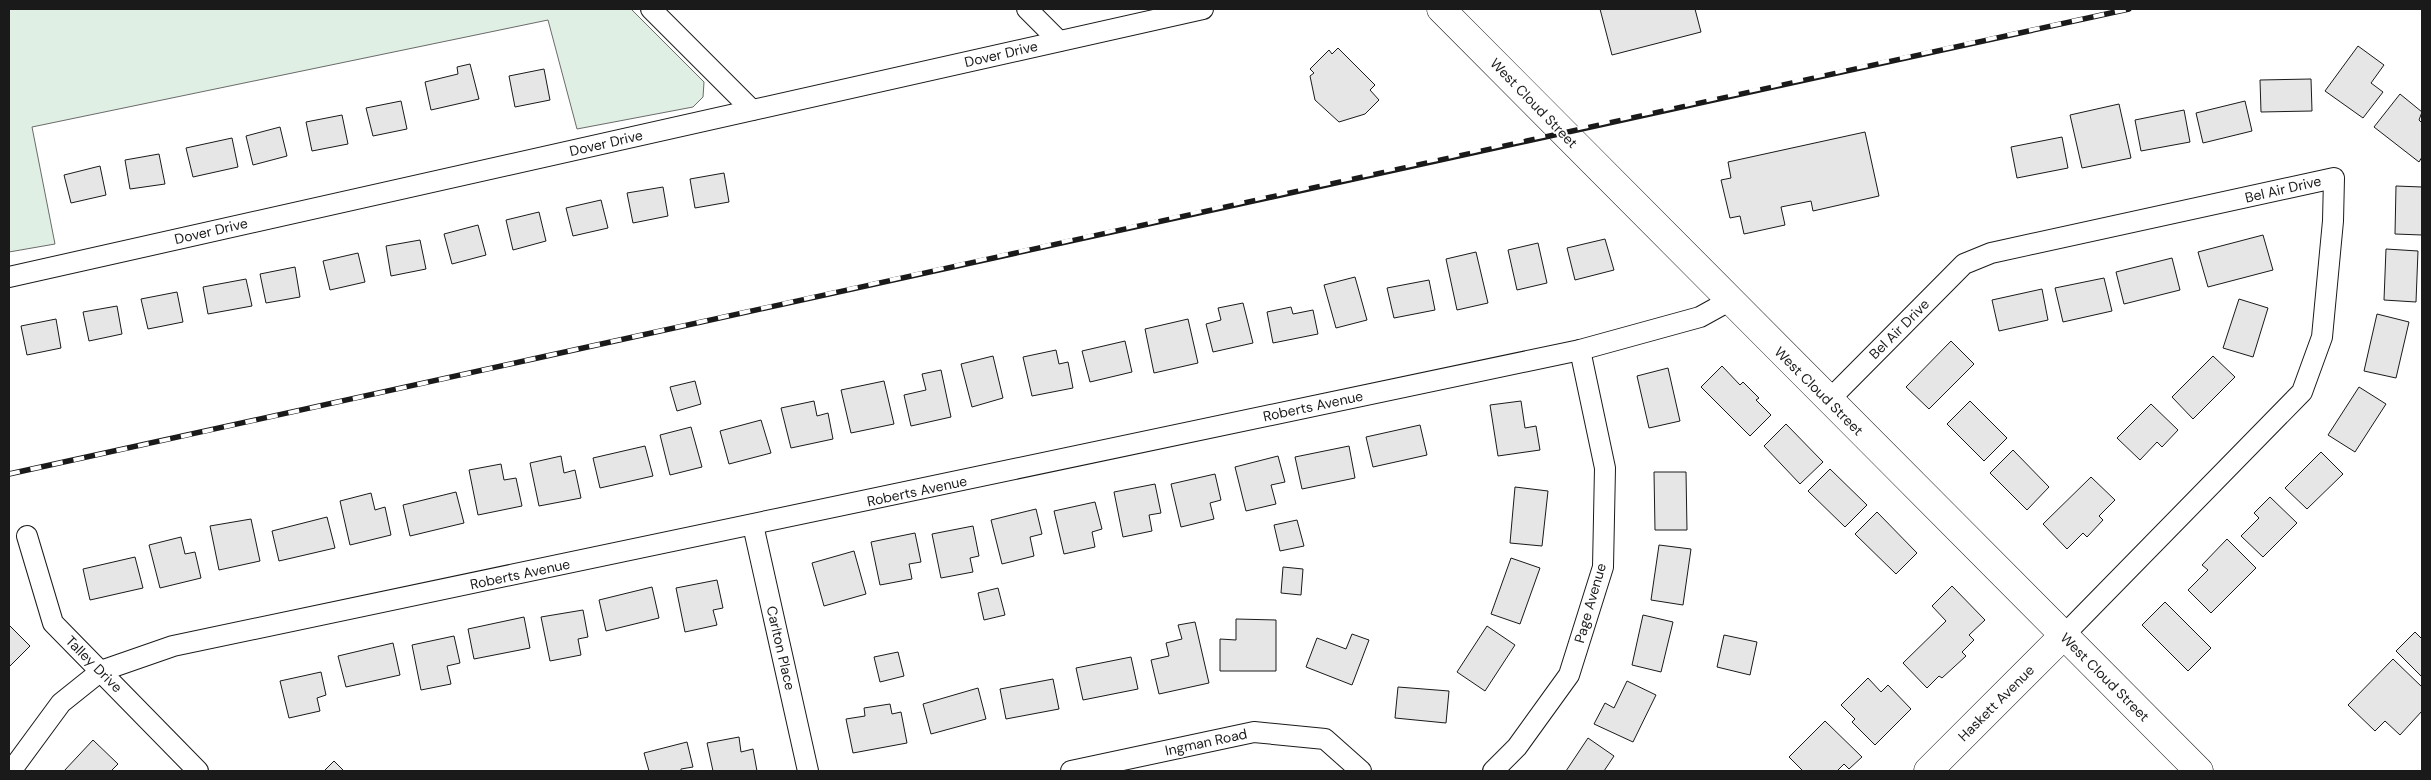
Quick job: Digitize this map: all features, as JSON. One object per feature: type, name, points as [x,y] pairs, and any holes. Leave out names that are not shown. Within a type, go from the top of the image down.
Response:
[{"type":"main road","name":"West Cloud Street","points":[[1442,9],[1828,401],[2198,771]]},
{"type":"main road","name":"Haskett Avenue","points":[[1928,771],[2064,635]]},
{"type":"street","points":[[651,9],[752,110]]},
{"type":"street","points":[[1028,9],[1059,41]]},
{"type":"street","name":"Dover Drive","points":[[9,277],[1203,9]]},
{"type":"street","name":"Bel Air Drive","points":[[1828,401],[1964,264],[1991,252],[2334,178],[2333,220],[2322,337],[2302,392],[2064,635]]},
{"type":"street","name":"Roberts Avenue","points":[[11,771],[61,703],[101,671],[173,646],[1580,350],[1700,317],[1729,301]]},
{"type":"street","name":"Page Avenue","points":[[1493,771],[1516,747],[1569,675],[1603,567],[1605,468],[1580,350]]},
{"type":"street","name":"Carlton Place","points":[[753,525],[808,771]]},
{"type":"street","name":"Talley Drive","points":[[27,536],[53,623],[198,771]]},
{"type":"street","name":"Ingman Road","points":[[1071,771],[1254,732],[1325,739],[1360,771]]},
{"type":"green space","points":[[9,9],[631,9],[704,82],[703,97],[693,107],[577,129],[548,20],[32,127],[55,244],[9,252]]},
{"type":"building","points":[[1600,9],[1695,9],[1701,32],[1612,55]]},
{"type":"building","points":[[2358,46],[2384,65],[2371,83],[2383,92],[2363,118],[2325,91]]},
{"type":"building","points":[[1338,48],[1375,85],[1370,90],[1379,100],[1365,114],[1339,122],[1315,100],[1310,76],[1314,73],[1310,69],[1329,50],[1332,54]]},
{"type":"building","points":[[470,64],[479,99],[431,110],[425,82],[458,74],[457,67]]},
{"type":"building","points":[[544,69],[550,100],[515,107],[509,76]]},
{"type":"building","points":[[2311,79],[2312,111],[2261,112],[2260,80]]},
{"type":"building","points":[[2400,94],[2422,112],[2419,120],[2422,123],[2422,157],[2419,162],[2374,127]]},
{"type":"building","points":[[401,101],[407,129],[373,136],[366,108]]},
{"type":"building","points":[[2245,101],[2252,131],[2203,143],[2196,113]]},
{"type":"building","points":[[2119,104],[2131,158],[2082,168],[2070,115]]},
{"type":"building","points":[[2184,110],[2190,142],[2141,151],[2135,120]]},
{"type":"building","points":[[342,115],[348,144],[312,151],[306,122]]},
{"type":"building","points":[[280,127],[287,156],[253,165],[246,136]]},
{"type":"building","points":[[1865,132],[1879,196],[1813,211],[1811,201],[1781,207],[1785,225],[1744,234],[1740,216],[1730,218],[1721,180],[1731,178],[1728,162]]},
{"type":"building","points":[[2062,137],[2068,168],[2017,178],[2011,147]]},
{"type":"building","points":[[232,138],[238,167],[193,177],[186,148]]},
{"type":"building","points":[[159,154],[165,184],[130,189],[125,160]]},
{"type":"building","points":[[100,166],[106,195],[71,203],[64,175]]},
{"type":"building","points":[[724,173],[729,202],[695,208],[690,179]]},
{"type":"building","points":[[2396,186],[2422,187],[2422,235],[2395,234]]},
{"type":"building","points":[[663,187],[668,216],[633,223],[627,193]]},
{"type":"building","points":[[601,200],[608,228],[573,236],[566,208]]},
{"type":"building","points":[[539,212],[546,241],[513,250],[506,220]]},
{"type":"building","points":[[478,225],[486,255],[452,264],[444,234]]},
{"type":"building","points":[[2263,235],[2273,270],[2208,287],[2198,252]]},
{"type":"building","points":[[1605,239],[1614,270],[1575,280],[1567,248]]},
{"type":"building","points":[[420,240],[426,269],[391,276],[386,246]]},
{"type":"building","points":[[1538,243],[1547,283],[1517,290],[1508,250]]},
{"type":"building","points":[[2386,249],[2418,251],[2416,302],[2384,300]]},
{"type":"building","points":[[1476,252],[1488,303],[1457,310],[1446,259]]},
{"type":"building","points":[[358,253],[365,282],[330,290],[323,261]]},
{"type":"building","points":[[2172,258],[2180,290],[2124,304],[2116,272]]},
{"type":"building","points":[[295,267],[300,297],[266,303],[260,274]]},
{"type":"building","points":[[1355,277],[1367,320],[1336,328],[1324,285]]},
{"type":"building","points":[[2104,278],[2112,311],[2063,322],[2055,288]]},
{"type":"building","points":[[246,279],[252,306],[208,314],[203,287]]},
{"type":"building","points":[[1429,280],[1435,310],[1394,318],[1387,288]]},
{"type":"building","points":[[2042,289],[2048,320],[1999,331],[1992,300]]},
{"type":"building","points":[[177,292],[183,322],[148,329],[141,299]]},
{"type":"building","points":[[2239,299],[2268,308],[2253,357],[2223,348]]},
{"type":"building","points":[[1243,303],[1253,343],[1213,352],[1206,324],[1221,320],[1218,308]]},
{"type":"building","points":[[117,306],[122,334],[89,341],[83,312]]},
{"type":"building","points":[[1291,307],[1293,314],[1313,310],[1318,334],[1273,343],[1267,312]]},
{"type":"building","points":[[2377,314],[2409,322],[2396,378],[2364,371]]},
{"type":"building","points":[[56,319],[61,348],[27,355],[21,326]]},
{"type":"building","points":[[1188,319],[1198,363],[1154,373],[1145,329]]},
{"type":"building","points":[[1125,341],[1132,372],[1090,382],[1082,351]]},
{"type":"building","points":[[1951,341],[1974,364],[1929,409],[1906,387]]},
{"type":"building","points":[[1056,350],[1059,364],[1068,362],[1073,388],[1032,396],[1023,357]]},
{"type":"building","points":[[993,356],[1003,398],[972,407],[961,364]]},
{"type":"building","points":[[2213,356],[2235,377],[2193,419],[2172,397]]},
{"type":"building","points":[[1722,366],[1740,385],[1743,382],[1759,398],[1756,400],[1771,415],[1750,436],[1701,387]]},
{"type":"building","points":[[1668,368],[1680,421],[1649,428],[1637,376]]},
{"type":"building","points":[[941,370],[951,417],[911,426],[904,395],[926,390],[922,374]]},
{"type":"building","points":[[695,381],[701,404],[677,411],[670,387]]},
{"type":"building","points":[[884,381],[894,424],[851,433],[841,390]]},
{"type":"building","points":[[2359,387],[2386,404],[2355,452],[2328,435]]},
{"type":"building","points":[[814,401],[817,416],[828,413],[833,439],[791,448],[781,408]]},
{"type":"building","points":[[1521,401],[1525,428],[1536,426],[1540,450],[1498,456],[1490,405]]},
{"type":"building","points":[[1970,401],[2007,438],[1984,461],[1947,424]]},
{"type":"building","points":[[2151,404],[2178,430],[2162,447],[2157,442],[2140,460],[2117,438]]},
{"type":"building","points":[[761,420],[771,453],[729,464],[720,431]]},
{"type":"building","points":[[1786,424],[1823,462],[1800,484],[1764,446]]},
{"type":"building","points":[[1420,425],[1427,455],[1373,467],[1366,437]]},
{"type":"building","points":[[691,427],[702,467],[670,475],[660,435]]},
{"type":"building","points":[[645,446],[653,476],[600,488],[593,458]]},
{"type":"building","points":[[1349,446],[1355,478],[1302,489],[1295,457]]},
{"type":"building","points":[[2013,450],[2049,487],[2027,510],[1990,473]]},
{"type":"building","points":[[2321,452],[2343,474],[2307,509],[2285,488]]},
{"type":"building","points":[[561,456],[564,473],[575,470],[581,498],[539,506],[530,463]]},
{"type":"building","points":[[1278,456],[1285,482],[1271,485],[1276,504],[1246,511],[1235,467]]},
{"type":"building","points":[[501,464],[504,480],[516,478],[522,506],[478,515],[469,470]]},
{"type":"building","points":[[1830,469],[1867,505],[1845,527],[1808,491]]},
{"type":"building","points":[[1654,472],[1686,472],[1687,530],[1655,530]]},
{"type":"building","points":[[1215,474],[1221,500],[1210,503],[1214,519],[1181,527],[1171,484]]},
{"type":"building","points":[[2091,477],[2115,500],[2099,516],[2103,520],[2087,537],[2083,533],[2067,549],[2043,524]]},
{"type":"building","points":[[1155,484],[1161,513],[1149,515],[1152,531],[1123,537],[1114,492]]},
{"type":"building","points":[[1515,487],[1548,491],[1542,546],[1510,543]]},
{"type":"building","points":[[456,492],[464,523],[410,536],[403,505]]},
{"type":"building","points":[[371,493],[375,510],[385,507],[391,535],[350,545],[340,501]]},
{"type":"building","points":[[2270,497],[2297,523],[2263,557],[2241,536],[2259,518],[2254,513]]},
{"type":"building","points":[[1095,502],[1102,529],[1092,532],[1095,547],[1064,554],[1054,511]]},
{"type":"building","points":[[1036,509],[1042,534],[1030,537],[1034,556],[1002,564],[991,520]]},
{"type":"building","points":[[1877,512],[1917,553],[1896,574],[1855,534]]},
{"type":"building","points":[[327,517],[335,548],[279,561],[272,531]]},
{"type":"building","points":[[251,519],[260,561],[219,570],[210,526]]},
{"type":"building","points":[[1297,520],[1304,546],[1280,551],[1274,525]]},
{"type":"building","points":[[973,526],[979,556],[970,558],[973,572],[941,578],[932,534]]},
{"type":"building","points":[[915,533],[921,562],[909,564],[912,579],[880,585],[871,542]]},
{"type":"building","points":[[181,537],[185,554],[195,552],[201,578],[160,588],[149,545]]},
{"type":"building","points":[[2227,539],[2256,568],[2211,613],[2188,590],[2208,570],[2202,565]]},
{"type":"building","points":[[1659,545],[1691,549],[1683,605],[1651,600]]},
{"type":"building","points":[[854,551],[866,594],[824,606],[812,563]]},
{"type":"building","points":[[135,557],[143,588],[90,600],[83,569]]},
{"type":"building","points":[[1511,558],[1540,568],[1520,624],[1491,614]]},
{"type":"building","points":[[1283,567],[1303,569],[1301,595],[1281,593]]},
{"type":"building","points":[[717,580],[723,608],[713,610],[717,625],[685,632],[676,588]]},
{"type":"building","points":[[1952,586],[1985,620],[1969,635],[1974,640],[1962,652],[1966,656],[1942,678],[1939,676],[1927,688],[1903,663],[1946,621],[1932,606]]},
{"type":"building","points":[[652,587],[659,618],[606,631],[599,600]]},
{"type":"building","points":[[998,588],[1005,615],[984,620],[978,593]]},
{"type":"building","points":[[2165,602],[2211,648],[2188,671],[2142,625]]},
{"type":"building","points":[[583,610],[588,637],[578,639],[581,655],[550,661],[541,617]]},
{"type":"building","points":[[1643,615],[1673,622],[1661,672],[1632,665]]},
{"type":"building","points":[[524,617],[530,648],[474,659],[468,629]]},
{"type":"building","points":[[1236,619],[1276,620],[1276,671],[1220,671],[1220,639],[1236,640]]},
{"type":"building","points":[[1195,622],[1209,683],[1159,694],[1151,660],[1169,656],[1166,643],[1182,639],[1178,625]]},
{"type":"building","points":[[9,625],[30,646],[9,667]]},
{"type":"building","points":[[1487,626],[1515,645],[1485,691],[1457,672]]},
{"type":"building","points":[[2415,632],[2422,639],[2422,677],[2396,651]]},
{"type":"building","points":[[1352,634],[1369,640],[1352,685],[1306,667],[1317,638],[1346,649]]},
{"type":"building","points":[[1724,635],[1757,642],[1750,675],[1717,667]]},
{"type":"building","points":[[454,636],[460,663],[447,666],[451,684],[421,690],[412,645]]},
{"type":"building","points":[[393,643],[400,675],[346,687],[338,656]]},
{"type":"building","points":[[898,652],[904,676],[880,682],[874,657]]},
{"type":"building","points":[[1131,657],[1138,689],[1083,700],[1076,668]]},
{"type":"building","points":[[2393,659],[2422,687],[2422,711],[2400,735],[2385,721],[2375,731],[2348,705]]},
{"type":"building","points":[[321,672],[326,695],[317,698],[320,711],[289,718],[280,681]]},
{"type":"building","points":[[1868,678],[1881,692],[1888,685],[1911,709],[1875,745],[1852,722],[1855,719],[1841,705]]},
{"type":"building","points":[[1053,679],[1059,709],[1006,719],[1000,689]]},
{"type":"building","points":[[1627,681],[1656,695],[1633,742],[1594,724],[1605,703],[1614,708]]},
{"type":"building","points":[[1398,687],[1449,691],[1446,723],[1395,718]]},
{"type":"building","points":[[978,688],[986,719],[931,734],[923,704]]},
{"type":"building","points":[[890,704],[892,714],[901,712],[907,743],[853,753],[846,719],[865,716],[864,708]]},
{"type":"building","points":[[1825,721],[1862,757],[1849,769],[1844,764],[1837,771],[1803,771],[1789,757]]},
{"type":"building","points":[[739,737],[741,752],[753,749],[757,771],[713,771],[707,743]]},
{"type":"building","points":[[1588,738],[1614,756],[1604,771],[1566,771]]},
{"type":"building","points":[[93,740],[118,764],[111,771],[64,771]]},
{"type":"building","points":[[687,742],[693,767],[681,769],[681,771],[649,771],[644,753]]},
{"type":"building","points":[[334,761],[344,771],[324,771]]},
{"type":"railway","points":[[9,474],[2129,9]]}]
